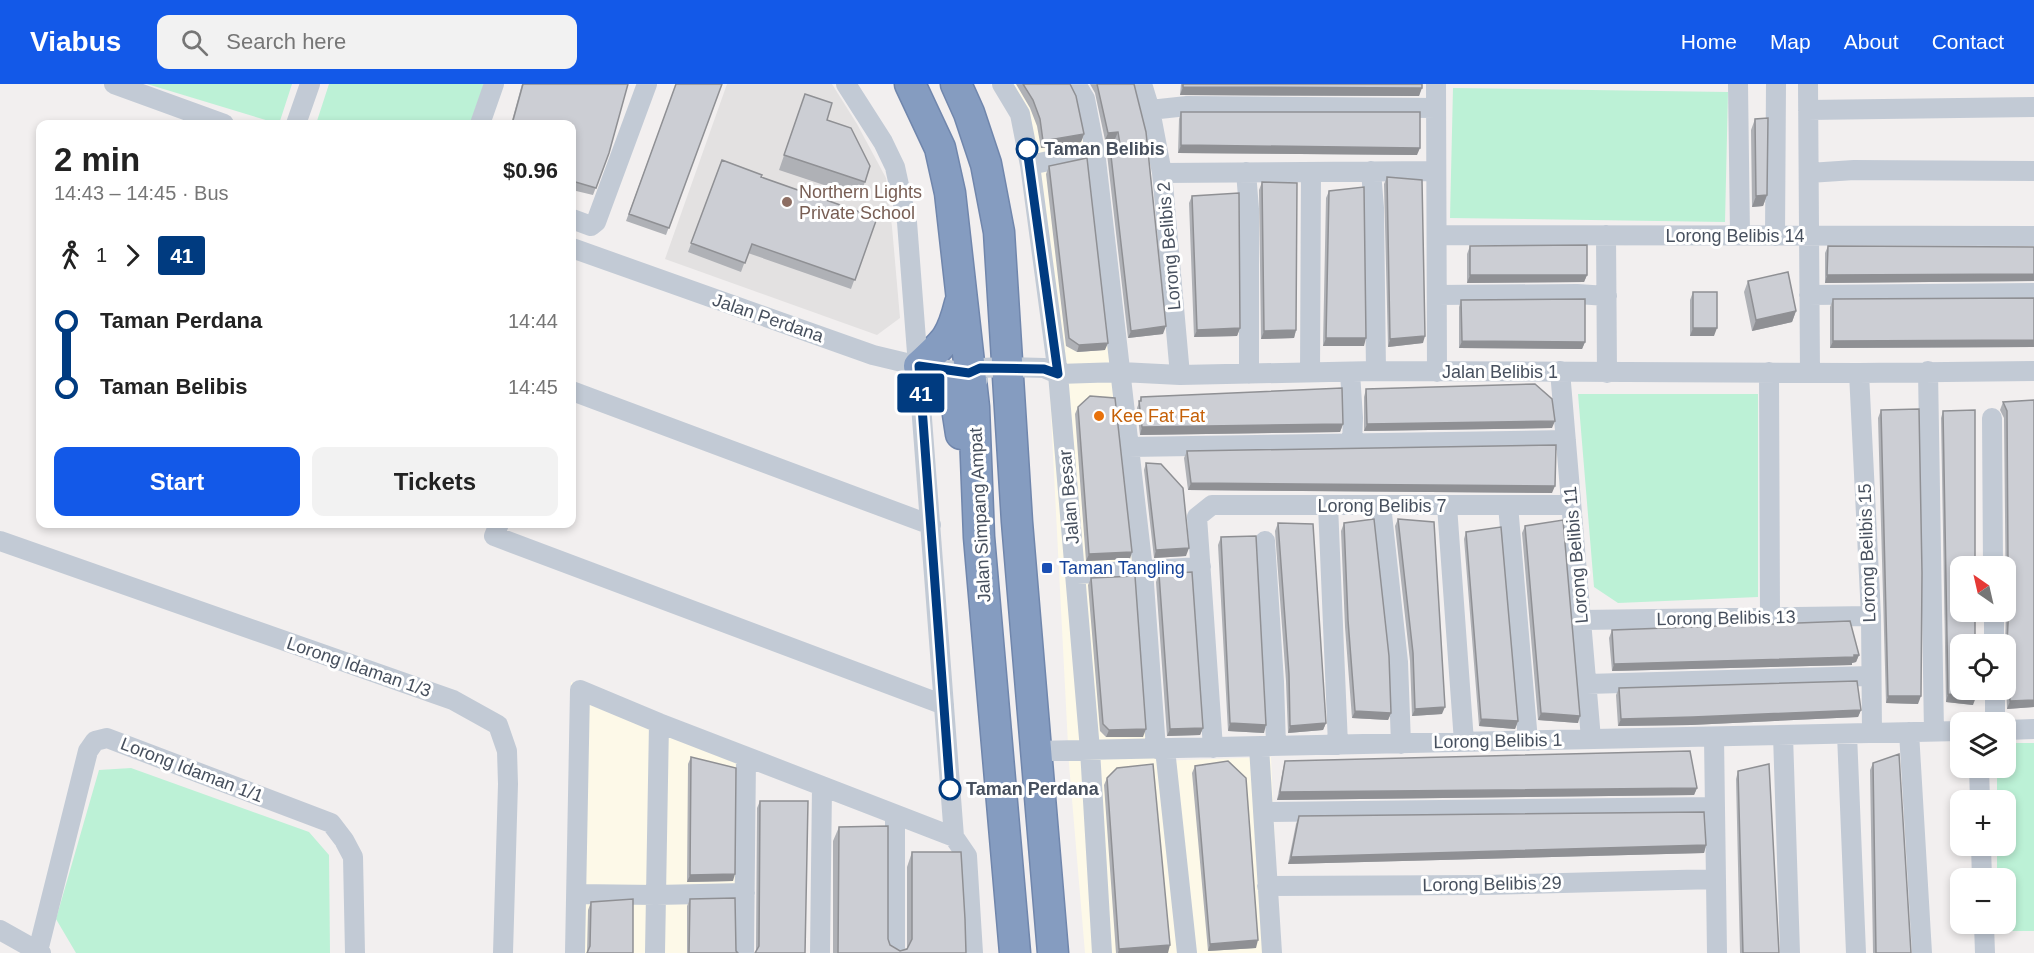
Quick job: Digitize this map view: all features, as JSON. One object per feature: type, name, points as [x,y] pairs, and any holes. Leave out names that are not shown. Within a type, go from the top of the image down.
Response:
[{"type":"highway","name":"Jalan Simpang Ampat","points":[[910,84],[940,148],[950,193],[974,407],[979,537],[1015,953]]},
{"type":"highway","name":"Jalan Simpang Ampat","points":[[956,84],[969,113],[986,164],[999,232],[1035,752],[1053,953]]},
{"type":"highway","points":[[962,295],[953,329],[944,342],[919,366],[933,382],[948,390],[957,408],[979,537]]},
{"type":"street","points":[[114,84],[213,120]]},
{"type":"street","points":[[297,120],[310,84]]},
{"type":"street","points":[[481,120],[494,84]]},
{"type":"street","points":[[576,220],[591,226],[596,222],[647,84]]},
{"type":"street","points":[[846,84],[883,142],[895,167],[908,222],[954,837],[967,856],[973,953]]},
{"type":"street","name":"Jalan Besar","points":[[1002,84],[1020,114],[1030,165],[1058,374],[1077,574],[1102,953]]},
{"type":"street","points":[[1076,84],[1085,99],[1095,151],[1143,570],[1160,749],[1187,953]]},
{"type":"street","name":"Lorong Belibis 2","points":[[1142,84],[1150,110],[1162,173],[1180,375]]},
{"type":"street","points":[[1436,84],[1437,372]]},
{"type":"street","points":[[1738,84],[1740,236]]},
{"type":"street","points":[[1775,236],[1776,84]]},
{"type":"street","points":[[1808,84],[1810,373]]},
{"type":"street","points":[[1150,110],[1187,106],[1436,108]]},
{"type":"street","points":[[1808,110],[2034,107]]},
{"type":"street","points":[[1030,165],[1095,151]]},
{"type":"street","points":[[1809,173],[1854,170],[2034,171]]},
{"type":"street","points":[[1371,171],[1374,208],[1376,371]]},
{"type":"street","points":[[1162,173],[1436,171]]},
{"type":"street","points":[[1246,172],[1249,209],[1249,374]]},
{"type":"street","points":[[1310,373],[1311,172]]},
{"type":"street","name":"Lorong Belibis 14","points":[[1437,235],[2034,236]]},
{"type":"street","points":[[1606,235],[1607,373]]},
{"type":"street","name":"Jalan Perdana","points":[[576,249],[873,355],[919,366],[969,373]]},
{"type":"street","points":[[1809,295],[2034,293]]},
{"type":"street","points":[[1437,295],[1577,294],[1608,296]]},
{"type":"street","name":"Jalan Belibis 1","points":[[969,373],[980,368],[1007,373],[1044,369],[1058,374],[1121,372],[1180,375],[1376,371],[1607,373],[2034,371]]},
{"type":"street","name":"Lorong Belibis 11","points":[[1560,371],[1592,739]]},
{"type":"street","points":[[1928,371],[1934,732]]},
{"type":"street","points":[[1769,372],[1770,617]]},
{"type":"street","points":[[1350,373],[1352,443]]},
{"type":"street","name":"Lorong Belibis 15","points":[[1859,373],[1871,616],[1872,733]]},
{"type":"street","points":[[576,392],[931,525]]},
{"type":"street","points":[[1992,418],[1993,556]]},
{"type":"street","points":[[1129,447],[1566,440]]},
{"type":"street","name":"Lorong Belibis 7","points":[[1201,567],[1197,516],[1212,505],[1572,505]]},
{"type":"street","points":[[1328,505],[1338,745]]},
{"type":"street","points":[[1381,505],[1398,662],[1401,744]]},
{"type":"street","points":[[1508,505],[1527,741]]},
{"type":"street","points":[[1447,506],[1464,742]]},
{"type":"street","points":[[497,528],[494,536],[944,705]]},
{"type":"street","name":"Lorong Idaman 1/3","points":[[0,541],[453,700],[498,725],[507,751],[508,784],[503,953]]},
{"type":"street","points":[[1265,541],[1267,746],[1263,812],[1272,953]]},
{"type":"street","points":[[1077,574],[1201,567],[1213,748]]},
{"type":"street","name":"Lorong Belibis 13","points":[[1581,620],[1871,616]]},
{"type":"street","points":[[1587,684],[1870,676]]},
{"type":"street","points":[[575,953],[580,690],[659,723],[954,837]]},
{"type":"street","points":[[655,953],[659,723]]},
{"type":"street","points":[[2016,730],[2034,729]]},
{"type":"street","name":"Lorong Belibis 1","points":[[1035,752],[1950,731]]},
{"type":"street","points":[[1909,732],[1922,953]]},
{"type":"street","points":[[1847,734],[1856,953]]},
{"type":"street","points":[[1783,735],[1790,953]]},
{"type":"street","points":[[1714,737],[1716,953]]},
{"type":"street","name":"Lorong Idaman 1/1","points":[[39,952],[88,752],[95,741],[106,738],[331,823],[353,857],[355,953]]},
{"type":"street","points":[[744,953],[746,757]]},
{"type":"street","points":[[820,953],[822,786]]},
{"type":"street","points":[[1263,812],[1715,807]]},
{"type":"street","points":[[895,953],[896,815]]},
{"type":"street","name":"Lorong Belibis 29","points":[[1267,886],[1485,885],[1716,879]]},
{"type":"street","points":[[576,894],[656,896],[745,894]]},
{"type":"street","points":[[0,930],[39,952]]},
{"type":"street","points":[[1984,934],[1984,953]]},
{"type":"shaded area","name":"Northern Lights Private School","points":[[727,84],[832,84],[857,124],[886,178],[892,227],[900,318],[877,335],[665,259]]},
{"type":"shaded area","points":[[991,84],[1068,84],[1080,105],[1121,383],[1156,761],[1271,757],[1280,953],[1085,953],[1069,764],[1048,358],[1017,126]]},
{"type":"shaded area","points":[[571,682],[746,746],[747,953],[568,953]]},
{"type":"green space","points":[[147,84],[292,84],[280,120],[266,120]]},
{"type":"green space","points":[[329,84],[484,84],[471,120],[317,120]]},
{"type":"green space","points":[[1453,88],[1728,92],[1725,222],[1450,218]]},
{"type":"green space","points":[[1578,394],[1758,394],[1758,597],[1618,603],[1594,587]]},
{"type":"green space","points":[[2016,743],[2034,743],[2034,931],[2016,931],[2016,868],[1997,868],[1997,856],[2016,856],[2016,790],[1997,790],[1997,778],[2016,778]]},
{"type":"green space","points":[[131,768],[309,832],[329,855],[330,953],[76,953],[56,919],[99,770]]},
{"type":"building","points":[[523,84],[628,84],[609,153],[596,188],[576,182],[576,120],[513,120]]},
{"type":"building","points":[[676,84],[722,84],[669,228],[629,214]]},
{"type":"building","points":[[1023,84],[1070,84],[1076,96],[1084,134],[1043,141],[1040,119],[1033,100]]},
{"type":"building","points":[[1097,84],[1134,84],[1146,132],[1166,326],[1131,331],[1110,147],[1120,144],[1118,132],[1108,133]]},
{"type":"building","points":[[1183,84],[1422,84],[1422,88],[1183,87]]},
{"type":"building","points":[[805,94],[832,103],[827,120],[851,128],[870,166],[865,182],[784,155]]},
{"type":"building","points":[[1181,112],[1420,112],[1420,148],[1181,145]]},
{"type":"building","points":[[1768,118],[1767,195],[1756,196],[1755,119]]},
{"type":"building","points":[[1087,158],[1108,343],[1079,345],[1069,338],[1049,166]]},
{"type":"building","points":[[722,160],[762,175],[761,177],[877,218],[855,280],[752,244],[745,263],[691,243]]},
{"type":"building","points":[[1387,177],[1422,180],[1425,336],[1390,339]]},
{"type":"building","points":[[1262,182],[1297,183],[1296,330],[1264,331]]},
{"type":"building","points":[[1364,187],[1366,338],[1326,338],[1329,191]]},
{"type":"building","points":[[1239,193],[1240,328],[1197,330],[1192,196]]},
{"type":"building","points":[[1587,245],[1587,275],[1470,275],[1470,246]]},
{"type":"building","points":[[1828,246],[2034,247],[2034,274],[1827,275]]},
{"type":"building","points":[[1788,272],[1796,311],[1756,320],[1748,281]]},
{"type":"building","points":[[1693,292],[1717,292],[1717,328],[1693,328]]},
{"type":"building","points":[[2034,298],[2034,340],[1833,341],[1833,299]]},
{"type":"building","points":[[1585,299],[1585,342],[1462,341],[1461,300]]},
{"type":"building","points":[[1535,384],[1552,399],[1555,421],[1367,424],[1366,389]]},
{"type":"building","points":[[1342,388],[1343,424],[1142,427],[1139,401],[1141,397]]},
{"type":"building","points":[[1090,396],[1115,398],[1132,552],[1089,554],[1078,407]]},
{"type":"building","points":[[2034,400],[2034,700],[2010,701],[2016,700],[2016,634],[2007,634],[2008,622],[2016,622],[2016,556],[2008,556],[2007,411],[2003,402]]},
{"type":"building","points":[[1919,409],[1922,573],[1921,696],[1888,696],[1881,410]]},
{"type":"building","points":[[1975,410],[1975,556],[1950,556],[1950,622],[1975,622],[1975,634],[1950,634],[1950,694],[1948,694],[1943,411]]},
{"type":"building","points":[[1556,445],[1555,486],[1191,483],[1187,451]]},
{"type":"building","points":[[1146,463],[1161,464],[1183,488],[1189,548],[1156,550]]},
{"type":"building","points":[[1374,519],[1389,656],[1391,713],[1355,711],[1344,523]]},
{"type":"building","points":[[1398,519],[1434,522],[1445,707],[1415,709],[1413,653]]},
{"type":"building","points":[[1563,520],[1580,716],[1541,713],[1525,526]]},
{"type":"building","points":[[1278,523],[1313,524],[1326,723],[1290,726],[1289,674]]},
{"type":"building","points":[[1501,527],[1518,721],[1481,719],[1466,532]]},
{"type":"building","points":[[1256,536],[1266,725],[1230,723],[1221,537]]},
{"type":"building","points":[[1192,572],[1203,728],[1170,729],[1159,574]]},
{"type":"building","points":[[1135,576],[1146,729],[1109,730],[1103,724],[1091,578]]},
{"type":"building","points":[[1850,621],[1859,655],[1854,655],[1854,657],[1614,664],[1612,630]]},
{"type":"building","points":[[1857,681],[1861,710],[1621,719],[1619,688]]},
{"type":"building","points":[[1690,751],[1697,788],[1280,792],[1285,761]]},
{"type":"building","points":[[1899,754],[1911,953],[1876,953],[1873,763]]},
{"type":"building","points":[[691,757],[736,768],[735,874],[690,875]]},
{"type":"building","points":[[1228,761],[1246,778],[1258,940],[1210,944],[1195,766]]},
{"type":"building","points":[[1153,764],[1170,945],[1119,949],[1107,778],[1117,768]]},
{"type":"building","points":[[1769,764],[1779,953],[1743,953],[1738,771]]},
{"type":"building","points":[[760,801],[808,801],[805,953],[755,953],[759,946]]},
{"type":"building","points":[[1704,812],[1706,845],[1291,857],[1299,816]]},
{"type":"building","points":[[888,826],[888,939],[890,945],[900,951],[907,949],[912,939],[912,852],[961,852],[966,953],[838,953],[839,827]]},
{"type":"building","points":[[735,898],[736,951],[738,953],[689,953],[690,899]]},
{"type":"building","points":[[633,899],[633,953],[587,953],[590,946],[591,902]]},
{"type":"bus line","name":"41","points":[[950,789],[919,366],[969,373],[980,368],[1044,369],[1058,374],[1027,149]]},
{"type":"place","name":"Taman Belibis","points":[[1027,149]]},
{"type":"place","name":"Northern Lights Private School","points":[[787,202]]},
{"type":"place","name":"Kee Fat Fat","points":[[1099,416]]},
{"type":"place","name":"Taman Tangling","points":[[1047,568]]},
{"type":"place","name":"Taman Perdana","points":[[950,789]]}]
